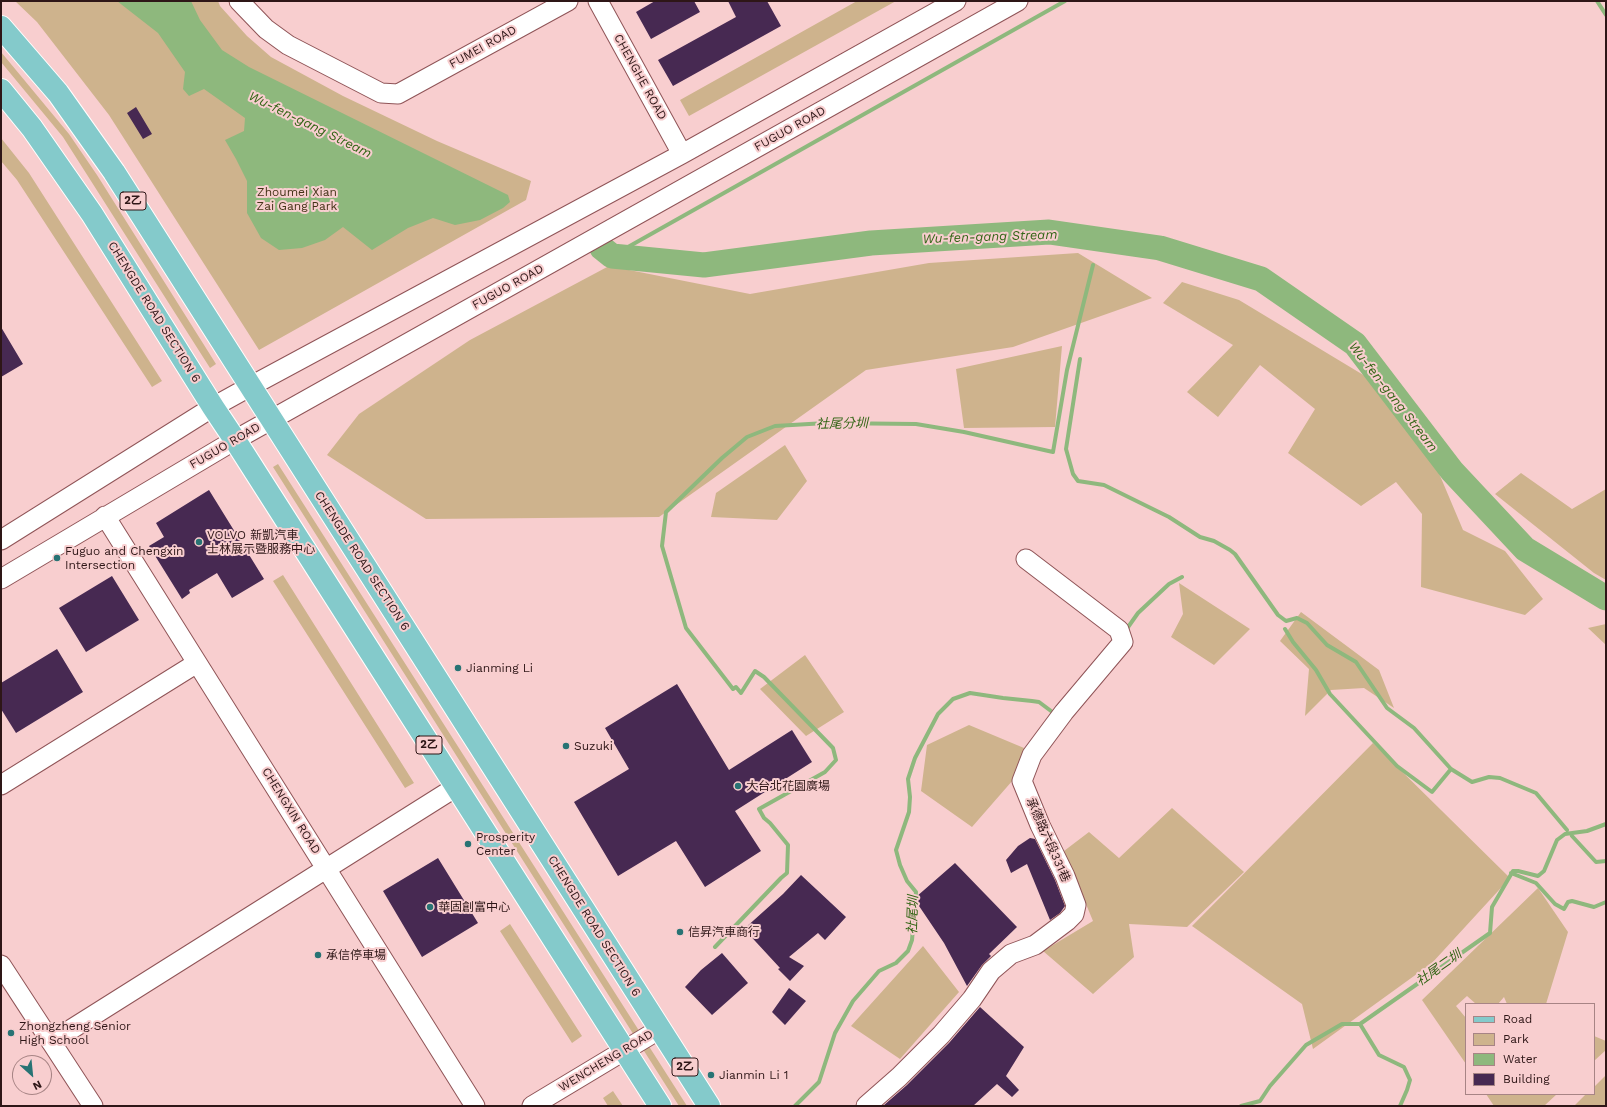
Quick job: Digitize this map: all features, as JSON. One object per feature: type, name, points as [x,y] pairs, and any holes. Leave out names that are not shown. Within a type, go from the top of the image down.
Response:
[{"type":"main road","name":"CHENGDE ROAD SECTION 6","points":[[1,27],[58,93],[84,127],[114,172],[709,1106]]},
{"type":"main road","name":"CHENGDE ROAD SECTION 6","points":[[1,90],[32,128],[92,214],[213,407],[660,1106]]},
{"type":"street","name":"FUMEI ROAD","points":[[239,1],[266,29],[288,45],[381,93],[398,94],[568,1]]},
{"type":"street","name":"CHENGHE ROAD","points":[[598,1],[682,154]]},
{"type":"street","points":[[1,540],[213,407],[682,154],[956,1]]},
{"type":"street","name":"FUGUO ROAD","points":[[1,579],[235,440],[1018,1]]},
{"type":"street","name":"CHENGXIN ROAD","points":[[105,516],[475,1106]]},
{"type":"street","name":"承德路六段331巷","points":[[866,1106],[899,1077],[941,1035],[972,999],[991,971],[1011,954],[1035,945],[1068,921],[1074,914],[1076,905],[1065,876],[1040,825],[1022,781],[1032,755],[1064,712],[1123,642],[1119,630],[1026,559]]},
{"type":"street","points":[[1,785],[197,663]]},
{"type":"street","points":[[51,1042],[456,787]]},
{"type":"street","points":[[1,965],[93,1106]]},
{"type":"street","name":"WENCHENG ROAD","points":[[532,1106],[624,1049],[660,1029]]},
{"type":"green space","name":"Zhoumei Xian Zai Gang Park","points":[[15,1],[218,1],[220,6],[247,36],[271,57],[343,96],[437,141],[531,181],[526,200],[259,350],[109,115],[37,22]]},
{"type":"green space","points":[[857,1],[896,1],[689,116],[680,100]]},
{"type":"green space","points":[[1,52],[69,134],[97,175],[216,364],[210,368],[63,137],[1,62]]},
{"type":"green space","points":[[1,138],[29,173],[162,381],[152,387],[17,180],[1,161]]},
{"type":"green space","points":[[1078,253],[1152,298],[1013,347],[866,370],[659,517],[426,519],[327,455],[359,414],[470,340],[609,266],[750,294],[929,263]]},
{"type":"green space","points":[[1182,282],[1239,300],[1365,376],[1430,452],[1463,530],[1505,551],[1543,599],[1525,615],[1421,587],[1422,514],[1396,482],[1361,506],[1288,453],[1315,409],[1260,365],[1218,417],[1187,392],[1233,345],[1163,303]]},
{"type":"green space","points":[[1062,346],[1055,427],[964,428],[956,369]]},
{"type":"green space","points":[[785,445],[807,481],[777,520],[711,517],[716,493]]},
{"type":"green space","points":[[278,464],[687,1106],[679,1106],[273,467]]},
{"type":"green space","points":[[1521,473],[1572,509],[1606,489],[1606,580],[1594,573],[1495,494]]},
{"type":"green space","points":[[283,575],[414,783],[405,788],[273,581]]},
{"type":"green space","points":[[1179,583],[1250,629],[1214,665],[1171,637],[1183,614]]},
{"type":"green space","points":[[1301,612],[1379,670],[1394,708],[1364,688],[1331,690],[1305,716],[1309,669],[1280,641]]},
{"type":"green space","points":[[1606,624],[1606,645],[1588,628]]},
{"type":"green space","points":[[805,655],[844,712],[806,736],[760,689]]},
{"type":"green space","points":[[969,725],[1024,748],[1013,780],[972,827],[921,791],[927,745]]},
{"type":"green space","points":[[1373,743],[1510,878],[1432,963],[1313,1049],[1302,1004],[1192,926]]},
{"type":"green space","points":[[1172,808],[1244,872],[1187,927],[1129,924],[1134,957],[1093,994],[1043,951],[1093,921],[1064,851],[1089,832],[1119,858]]},
{"type":"green space","points":[[1538,888],[1568,932],[1546,1003],[1507,1003],[1504,997],[1499,1003],[1475,1003],[1467,996],[1456,1006],[1465,1017],[1465,1063],[1422,1000]]},
{"type":"green space","points":[[510,924],[582,1036],[572,1043],[500,931]]},
{"type":"green space","points":[[923,946],[959,992],[900,1059],[851,1026]]},
{"type":"green space","points":[[1595,1036],[1606,1041],[1606,1050],[1595,1060]]},
{"type":"green space","points":[[1606,1075],[1606,1106],[1574,1106],[1585,1095],[1595,1095],[1595,1086]]},
{"type":"green space","points":[[613,1091],[623,1106],[608,1106],[603,1098]]},
{"type":"green space","points":[[1487,1095],[1556,1095],[1544,1106],[1494,1106]]},
{"type":"water","points":[[117,1],[191,1],[200,20],[222,50],[249,67],[508,195],[510,202],[503,208],[480,220],[455,225],[433,218],[408,228],[372,250],[343,227],[325,240],[302,248],[279,250],[261,238],[247,213],[247,181],[225,140],[244,131],[245,118],[204,89],[189,96],[183,89],[185,72],[158,33]]},
{"type":"building","points":[[655,1],[694,1],[700,12],[651,39],[636,12]]},
{"type":"building","points":[[728,1],[767,1],[781,26],[673,86],[658,60],[736,17]]},
{"type":"building","points":[[136,107],[152,134],[143,139],[127,113]]},
{"type":"building","points":[[1,327],[23,364],[1,377]]},
{"type":"building","name":"VOLVO 新凱汽車 士林展示暨服務中心","points":[[209,490],[264,579],[232,598],[217,573],[189,590],[190,593],[182,599],[149,546],[164,537],[156,523]]},
{"type":"building","points":[[112,576],[139,620],[86,652],[59,608]]},
{"type":"building","points":[[57,649],[83,692],[16,733],[1,709],[1,683]]},
{"type":"building","points":[[677,684],[729,770],[792,730],[812,762],[735,811],[761,851],[705,887],[676,841],[618,876],[574,802],[629,769],[605,728]]},
{"type":"building","points":[[1030,838],[1035,839],[1055,880],[1065,906],[1060,913],[1050,920],[1027,864],[1011,873],[1006,860],[1018,846]]},
{"type":"building","name":"華固創富中心","points":[[438,858],[478,923],[422,957],[383,891]]},
{"type":"building","points":[[955,863],[1017,927],[989,954],[991,956],[982,965],[967,986],[944,943],[917,903],[916,897]]},
{"type":"building","points":[[801,875],[846,917],[825,940],[818,933],[789,957],[804,966],[790,981],[744,929],[783,894]]},
{"type":"building","points":[[722,953],[748,983],[712,1015],[685,987],[701,970]]},
{"type":"building","points":[[789,988],[806,1001],[785,1025],[772,1012]]},
{"type":"building","points":[[980,1007],[1024,1047],[1006,1076],[1019,1090],[1012,1097],[997,1084],[973,1106],[883,1106],[907,1085],[949,1043]]},
{"type":"waterway","points":[[612,256],[1065,1]]},
{"type":"waterway","points":[[1597,1],[1606,15]]},
{"type":"waterway","name":"Wu-fen-gang Stream","points":[[602,248],[612,256],[704,265],[871,243],[1049,232],[1160,248],[1261,279],[1355,344],[1452,471],[1525,549],[1606,598]]},
{"type":"waterway","name":"社尾分圳","points":[[715,947],[787,873],[788,845],[764,818],[759,809],[825,772],[836,760],[833,748],[764,677],[755,671],[741,693],[736,687],[733,689],[686,628],[662,546],[666,512],[722,458],[747,437],[775,426],[826,423],[916,424],[964,432],[1053,452],[1067,370],[1093,265]]},
{"type":"waterway","points":[[1080,359],[1066,449],[1073,474],[1078,481],[1104,485],[1169,517],[1200,537],[1214,541],[1230,550],[1235,554],[1278,615],[1286,621],[1297,618],[1307,623],[1327,645],[1356,662],[1387,708],[1414,728],[1451,769],[1472,782],[1489,777],[1500,778],[1536,793],[1567,830]]},
{"type":"waterway","name":"社尾圳","points":[[1126,630],[1138,613],[1169,584],[1182,577]]},
{"type":"waterway","points":[[1285,629],[1293,642],[1316,670],[1330,694],[1397,766],[1432,792],[1451,769]]},
{"type":"waterway","name":"社尾圳","points":[[795,1106],[819,1082],[835,1033],[853,1001],[879,971],[896,963],[908,951],[912,940],[916,892],[907,881],[900,865],[896,850],[909,812],[910,797],[908,779],[915,758],[938,714],[953,699],[970,693],[1039,702],[1055,714],[1056,713]]},
{"type":"waterway","name":"社尾二圳","points":[[1241,1106],[1260,1101],[1270,1086],[1306,1045],[1342,1024],[1360,1024],[1490,933],[1492,907],[1513,871],[1538,876],[1544,871],[1557,840],[1565,834],[1587,831],[1606,824]]},
{"type":"waterway","points":[[1572,836],[1596,862],[1606,861]]},
{"type":"waterway","points":[[1511,873],[1536,883],[1555,904],[1564,909],[1568,902],[1572,901],[1594,907],[1606,902]]},
{"type":"waterway","points":[[1360,1024],[1379,1055],[1404,1067],[1410,1080],[1400,1106]]},
{"type":"place","name":"VOLVO 新凱汽車 士林展示暨服務中心","points":[[199,542]]},
{"type":"place","name":"Fuguo and Chengxin Intersection","points":[[57,558]]},
{"type":"place","name":"Jianming Li","points":[[458,668]]},
{"type":"place","name":"Suzuki","points":[[566,746]]},
{"type":"place","name":"大台北花園廣場","points":[[738,786]]},
{"type":"place","name":"Prosperity Center","points":[[468,844]]},
{"type":"place","name":"華固創富中心","points":[[430,907]]},
{"type":"place","name":"信昇汽車商行","points":[[680,932]]},
{"type":"place","name":"承信停車場","points":[[318,955]]},
{"type":"place","name":"Zhongzheng Senior High School","points":[[11,1033]]},
{"type":"place","name":"Jianmin Li 1","points":[[711,1075]]}]
